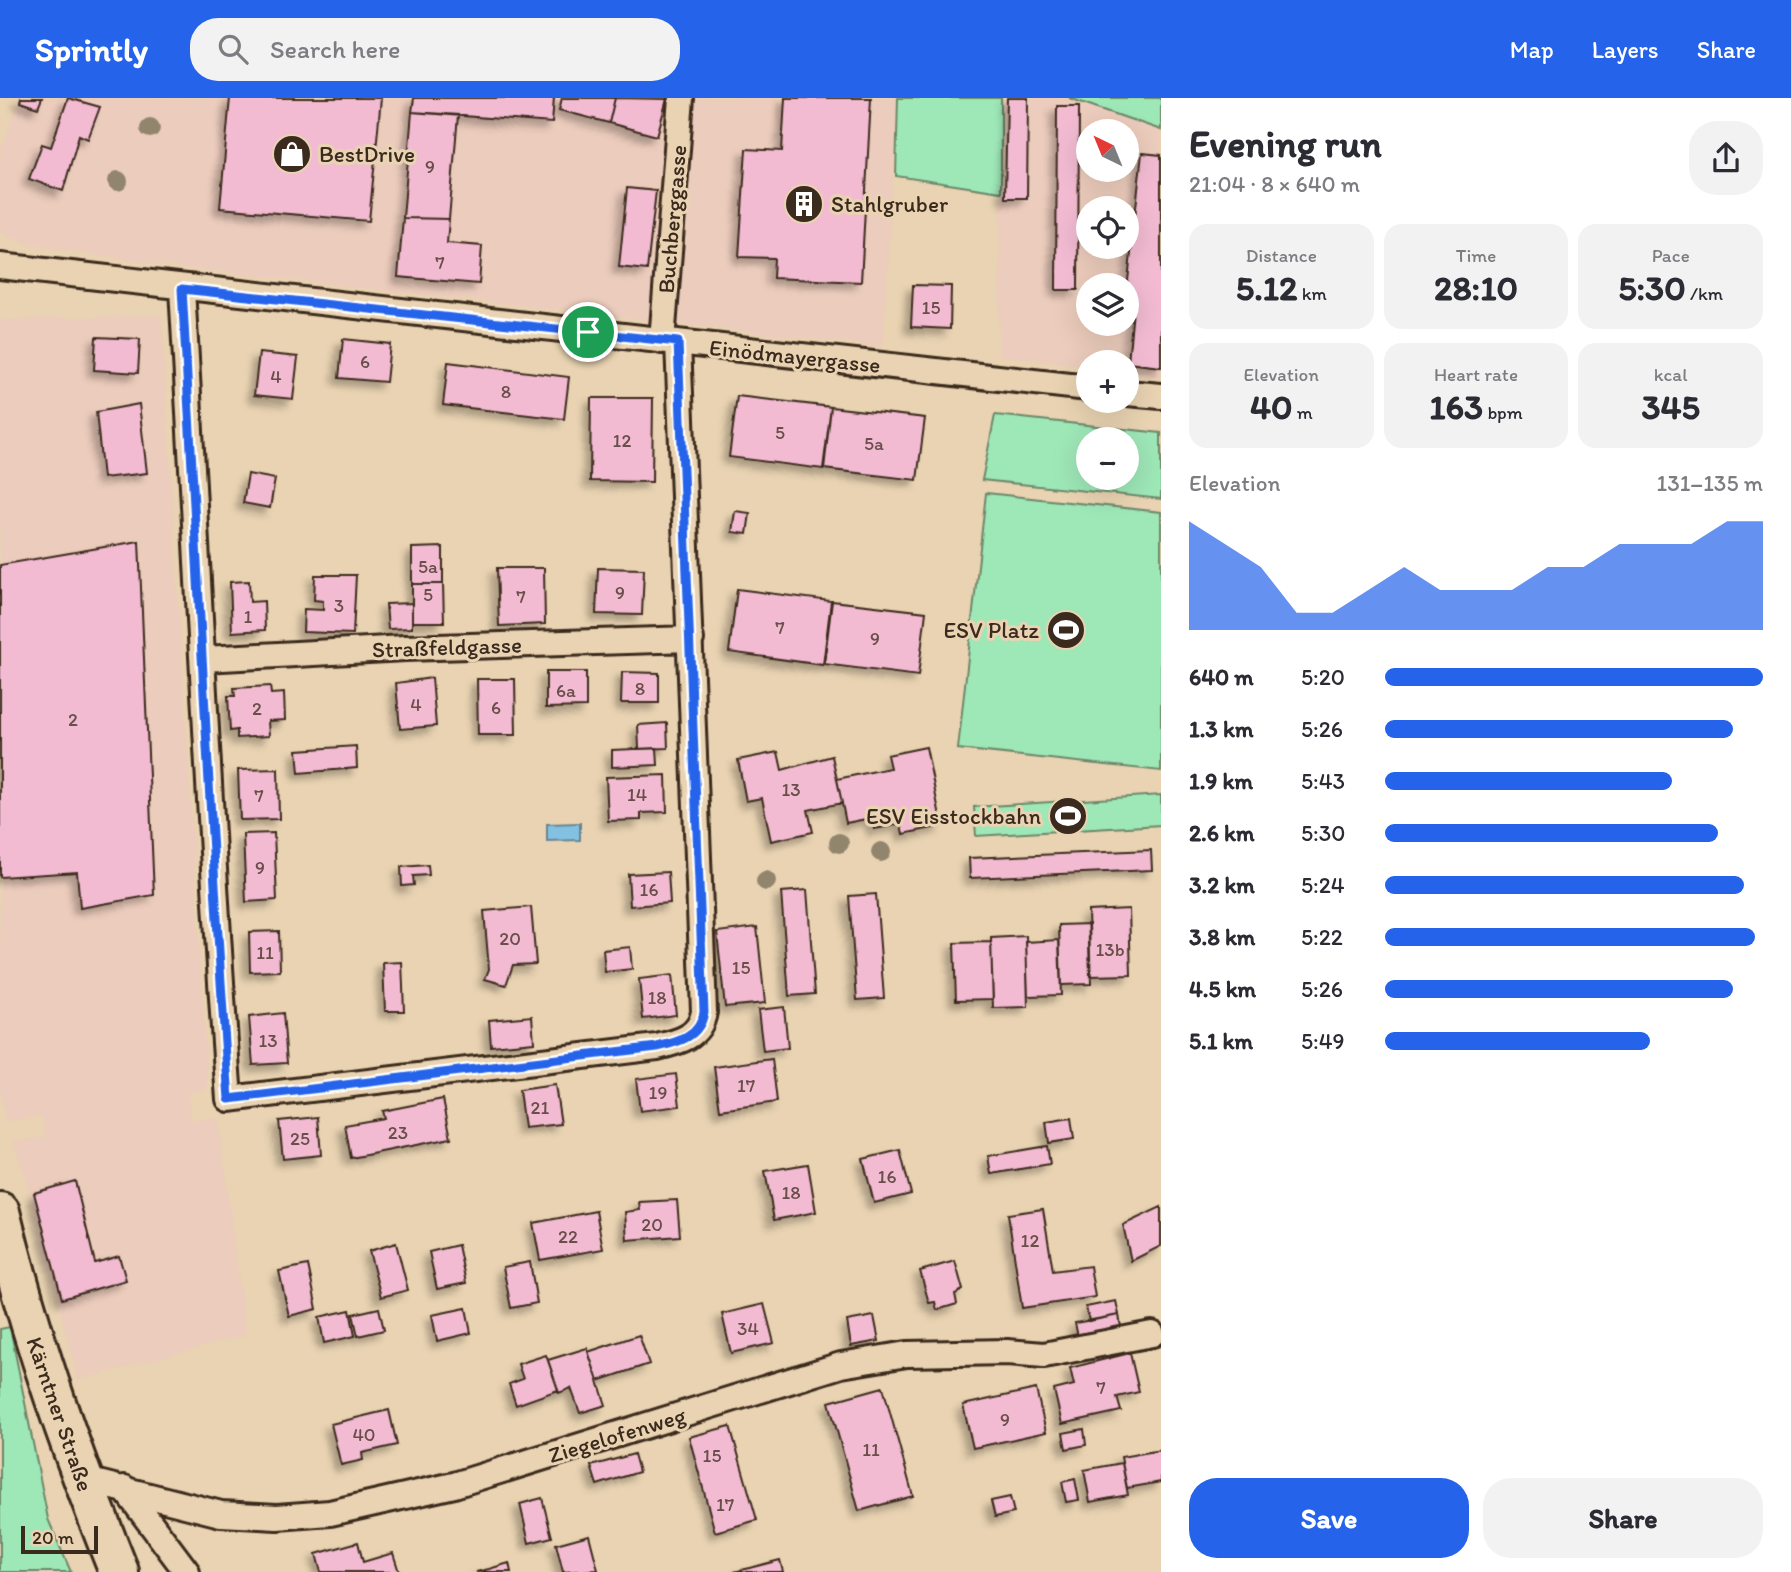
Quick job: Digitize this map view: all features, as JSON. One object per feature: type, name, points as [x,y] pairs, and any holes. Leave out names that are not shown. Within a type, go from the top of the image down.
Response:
[{"type":"main road","name":"Kärntner Straße","points":[[0,1212],[25,1311],[82,1479],[119,1572]]},
{"type":"street","name":"Buchberggasse","points":[[204,659],[210,836],[229,1099],[657,1047],[677,1042],[696,1031],[704,1012],[696,862],[691,639],[670,342],[681,98]]},
{"type":"street","name":"Einödmayergasse","points":[[0,266],[182,289],[1076,387]]},
{"type":"street","points":[[182,289],[204,659]]},
{"type":"street","points":[[1139,394],[1161,396]]},
{"type":"street","name":"Straßfeldgasse","points":[[204,659],[405,648],[691,639]]},
{"type":"street","name":"Ziegelofenweg","points":[[82,1479],[221,1514],[277,1517],[330,1513],[454,1485],[841,1365],[907,1354],[1007,1352],[1044,1355],[1152,1334]]},
{"type":"street","points":[[124,1488],[187,1572]]},
{"type":"shaded area","points":[[20,98],[898,98],[883,347],[160,265],[36,246],[6,236],[0,231],[0,152]]},
{"type":"shaded area","points":[[1001,98],[1069,98],[1129,119],[1076,119],[1076,182],[1139,182],[1139,122],[1161,130],[1161,378],[1139,375],[1139,350],[1076,350],[1076,365],[999,355]]},
{"type":"shaded area","points":[[161,315],[208,1089],[188,1093],[190,1120],[218,1118],[246,1335],[78,1380],[25,1174],[12,1141],[45,1138],[42,1115],[6,1122],[0,1090],[0,320]]},
{"type":"green space","points":[[898,98],[1001,98],[1001,192],[896,176]]},
{"type":"green space","points":[[1069,98],[1161,98],[1161,130],[1139,122],[1139,119],[1129,119]]},
{"type":"green space","points":[[995,415],[1106,427],[1076,427],[1076,490],[982,480]]},
{"type":"green space","points":[[1139,431],[1161,433],[1161,499],[1076,490],[1139,490]]},
{"type":"green space","name":"ESV Platz","points":[[986,493],[1161,512],[1161,771],[958,749]]},
{"type":"green space","name":"ESV Eisstockbahn","points":[[1161,795],[1161,825],[976,836],[974,807]]},
{"type":"green space","points":[[10,1327],[48,1519],[71,1572],[0,1572],[0,1329]]},
{"type":"water","points":[[580,823],[580,840],[547,841],[547,824]]},
{"type":"building","points":[[21,98],[42,98],[38,108],[20,102]]},
{"type":"building","points":[[68,98],[100,107],[88,139],[79,135],[63,191],[29,179],[42,144],[51,147]]},
{"type":"building","points":[[230,98],[381,98],[369,221],[220,208]]},
{"type":"building","points":[[414,98],[554,98],[552,123],[412,112]]},
{"type":"building","points":[[562,98],[615,98],[609,123],[559,110]]},
{"type":"building","points":[[615,98],[667,99],[657,136],[609,123]]},
{"type":"building","name":"Stahlgruber","points":[[785,98],[871,98],[861,282],[773,278],[774,258],[739,257],[746,149],[782,151]]},
{"type":"building","points":[[1007,98],[1028,98],[1027,198],[1005,198]]},
{"type":"building","points":[[1057,106],[1079,106],[1079,119],[1076,119],[1076,182],[1079,182],[1079,196],[1076,196],[1076,259],[1078,259],[1076,290],[1056,290]]},
{"type":"building","points":[[412,112],[458,115],[449,219],[403,218]]},
{"type":"building","points":[[1142,153],[1161,155],[1161,367],[1139,364],[1139,350],[1129,350],[1131,336],[1139,336],[1139,273],[1129,273],[1130,259],[1139,259],[1139,180]]},
{"type":"building","points":[[627,188],[656,191],[647,270],[619,267]]},
{"type":"building","points":[[403,218],[449,219],[447,243],[482,246],[479,284],[398,277]]},
{"type":"building","points":[[913,285],[951,286],[950,329],[911,327]]},
{"type":"building","points":[[96,337],[140,339],[138,373],[94,370]]},
{"type":"building","points":[[343,339],[390,344],[386,382],[339,378]]},
{"type":"building","points":[[259,353],[298,357],[293,399],[254,395]]},
{"type":"building","points":[[448,362],[569,377],[564,419],[443,405]]},
{"type":"building","points":[[737,396],[831,407],[823,469],[729,457]]},
{"type":"building","points":[[591,398],[653,398],[652,482],[590,481]]},
{"type":"building","points":[[139,404],[147,473],[103,478],[96,412]]},
{"type":"building","points":[[831,407],[925,418],[917,480],[824,469]]},
{"type":"building","points":[[248,474],[275,479],[270,508],[243,503]]},
{"type":"building","points":[[735,511],[750,513],[747,534],[732,532]]},
{"type":"building","points":[[139,541],[154,895],[80,908],[77,872],[0,877],[0,565]]},
{"type":"building","points":[[443,547],[443,584],[412,584],[412,548]]},
{"type":"building","points":[[497,568],[544,568],[545,624],[499,626]]},
{"type":"building","points":[[598,568],[644,569],[642,615],[596,614]]},
{"type":"building","points":[[315,575],[356,575],[353,634],[303,632],[304,609],[323,610],[323,601],[314,600]]},
{"type":"building","points":[[249,581],[250,602],[264,601],[265,630],[232,632],[230,582]]},
{"type":"building","points":[[412,584],[443,584],[444,622],[412,622]]},
{"type":"building","points":[[737,589],[831,601],[823,665],[729,652]]},
{"type":"building","points":[[832,601],[926,612],[918,676],[824,664]]},
{"type":"building","points":[[412,603],[412,628],[388,629],[386,604]]},
{"type":"building","points":[[546,672],[586,672],[586,707],[546,708]]},
{"type":"building","points":[[622,672],[659,673],[659,703],[621,703]]},
{"type":"building","points":[[432,678],[436,726],[400,729],[396,683]]},
{"type":"building","points":[[477,679],[515,679],[516,735],[478,735]]},
{"type":"building","points":[[270,686],[271,694],[284,693],[285,720],[268,721],[269,736],[237,738],[237,730],[230,731],[228,696],[235,696],[234,688]]},
{"type":"building","points":[[667,723],[668,748],[639,749],[638,725]]},
{"type":"building","points":[[356,746],[357,768],[299,773],[297,750]]},
{"type":"building","points":[[926,747],[942,826],[903,834],[901,824],[874,829],[871,818],[846,823],[837,779],[890,768],[887,755]]},
{"type":"building","points":[[657,748],[658,765],[612,767],[612,750]]},
{"type":"building","points":[[778,752],[782,770],[832,756],[842,803],[808,810],[813,832],[771,841],[762,798],[746,801],[738,760]]},
{"type":"building","points":[[278,769],[279,819],[240,820],[238,770]]},
{"type":"building","points":[[666,775],[667,812],[641,813],[641,820],[608,821],[606,777]]},
{"type":"building","points":[[274,833],[277,900],[246,902],[243,834]]},
{"type":"building","points":[[1151,850],[1152,870],[970,878],[969,858]]},
{"type":"building","points":[[428,865],[429,875],[413,876],[414,885],[402,886],[401,867]]},
{"type":"building","points":[[668,872],[670,903],[630,906],[628,874]]},
{"type":"building","points":[[807,890],[815,994],[789,996],[781,892]]},
{"type":"building","points":[[876,894],[884,998],[857,1000],[849,896]]},
{"type":"building","points":[[531,907],[536,964],[513,965],[506,985],[485,979],[489,969],[484,911]]},
{"type":"building","points":[[1129,909],[1131,975],[1090,976],[1088,911]]},
{"type":"building","points":[[1089,924],[1091,984],[1061,985],[1059,925]]},
{"type":"building","points":[[757,927],[765,1003],[725,1007],[717,932]]},
{"type":"building","points":[[279,931],[280,971],[250,972],[249,932]]},
{"type":"building","points":[[1026,936],[1028,1007],[993,1008],[991,938]]},
{"type":"building","points":[[1059,940],[1061,995],[1028,996],[1026,942]]},
{"type":"building","points":[[991,942],[993,999],[956,1000],[954,943]]},
{"type":"building","points":[[630,947],[632,969],[605,972],[603,950]]},
{"type":"building","points":[[402,962],[404,1011],[385,1011],[383,963]]},
{"type":"building","points":[[672,975],[676,1015],[643,1019],[639,979]]},
{"type":"building","points":[[784,1007],[788,1048],[763,1051],[758,1010]]},
{"type":"building","points":[[283,1013],[287,1063],[253,1065],[249,1017]]},
{"type":"building","points":[[532,1016],[534,1042],[491,1046],[489,1020]]},
{"type":"building","points":[[772,1059],[777,1102],[720,1110],[714,1067]]},
{"type":"building","points":[[676,1074],[680,1106],[640,1111],[636,1079]]},
{"type":"building","points":[[555,1085],[561,1124],[524,1128],[519,1090]]},
{"type":"building","points":[[443,1099],[451,1138],[351,1158],[345,1125],[384,1118],[382,1111]]},
{"type":"building","points":[[318,1117],[321,1155],[283,1159],[279,1121]]},
{"type":"building","points":[[1071,1118],[1074,1139],[1049,1143],[1046,1122]]},
{"type":"building","points":[[1047,1146],[1050,1164],[991,1174],[988,1156]]},
{"type":"building","points":[[900,1150],[911,1194],[874,1203],[863,1159]]},
{"type":"building","points":[[808,1164],[816,1212],[774,1220],[765,1171]]},
{"type":"building","points":[[75,1181],[95,1263],[119,1256],[126,1280],[62,1299],[34,1193]]},
{"type":"building","points":[[677,1200],[680,1236],[627,1240],[625,1212],[640,1210],[639,1202]]},
{"type":"building","points":[[1161,1207],[1161,1246],[1131,1261],[1123,1225]]},
{"type":"building","points":[[1043,1209],[1053,1271],[1090,1266],[1095,1297],[1022,1308],[1008,1214]]},
{"type":"building","points":[[596,1211],[603,1249],[540,1260],[533,1223]]},
{"type":"building","points":[[396,1243],[408,1290],[381,1297],[369,1251]]},
{"type":"building","points":[[458,1245],[466,1283],[437,1289],[429,1252]]},
{"type":"building","points":[[955,1261],[963,1290],[955,1294],[957,1304],[937,1310],[935,1302],[929,1303],[920,1271]]},
{"type":"building","points":[[530,1262],[537,1303],[511,1308],[503,1267]]},
{"type":"building","points":[[308,1265],[317,1309],[289,1316],[279,1271]]},
{"type":"building","points":[[1116,1301],[1119,1315],[1089,1321],[1086,1307]]},
{"type":"building","points":[[764,1304],[774,1343],[731,1353],[722,1314]]},
{"type":"building","points":[[379,1308],[384,1330],[358,1336],[353,1314]]},
{"type":"building","points":[[466,1308],[471,1333],[437,1341],[432,1315]]},
{"type":"building","points":[[350,1310],[355,1336],[324,1343],[319,1317]]},
{"type":"building","points":[[1119,1315],[1122,1333],[1079,1342],[1075,1323]]},
{"type":"building","points":[[874,1316],[879,1341],[851,1346],[847,1321]]},
{"type":"building","points":[[639,1335],[649,1364],[598,1381],[588,1352]]},
{"type":"building","points":[[587,1348],[606,1405],[580,1413],[571,1388],[559,1393],[548,1360]]},
{"type":"building","points":[[1130,1353],[1139,1392],[1117,1397],[1121,1411],[1062,1424],[1054,1390],[1074,1385],[1070,1368]]},
{"type":"building","points":[[546,1355],[558,1390],[516,1405],[509,1384],[523,1379],[518,1364]]},
{"type":"building","points":[[883,1387],[913,1496],[859,1511],[829,1402]]},
{"type":"building","points":[[1036,1389],[1046,1432],[973,1448],[963,1405]]},
{"type":"building","points":[[389,1410],[397,1445],[362,1453],[363,1460],[341,1465],[331,1424]]},
{"type":"building","points":[[730,1426],[757,1520],[715,1532],[689,1437]]},
{"type":"building","points":[[1084,1429],[1086,1445],[1066,1449],[1063,1433]]},
{"type":"building","points":[[1161,1450],[1161,1482],[1127,1488],[1121,1457]]},
{"type":"building","points":[[634,1454],[639,1472],[597,1485],[591,1466]]},
{"type":"building","points":[[1122,1463],[1128,1495],[1090,1502],[1084,1470]]},
{"type":"building","points":[[1075,1479],[1079,1500],[1066,1502],[1062,1482]]},
{"type":"building","points":[[1010,1497],[1014,1513],[995,1517],[991,1501]]},
{"type":"building","points":[[542,1498],[552,1537],[529,1543],[520,1504]]},
{"type":"building","points":[[589,1535],[598,1570],[563,1572],[556,1544]]},
{"type":"building","points":[[358,1542],[363,1562],[393,1553],[399,1572],[321,1572],[316,1554]]},
{"type":"building","points":[[780,1560],[783,1572],[734,1572]]},
{"type":"building","points":[[509,1563],[511,1572],[476,1572],[489,1569]]},
{"type":"place","name":"BestDrive","points":[[292,154]]},
{"type":"place","name":"Stahlgruber","points":[[804,204]]},
{"type":"place","name":"ESV Platz","points":[[1066,630]]},
{"type":"place","name":"ESV Eisstockbahn","points":[[1068,816]]},
{"type":"route","points":[[182,289],[588,332],[678,342],[691,639],[696,862],[704,1012],[700,1026],[691,1036],[657,1047],[229,1099],[210,836],[204,659],[182,289]]}]
